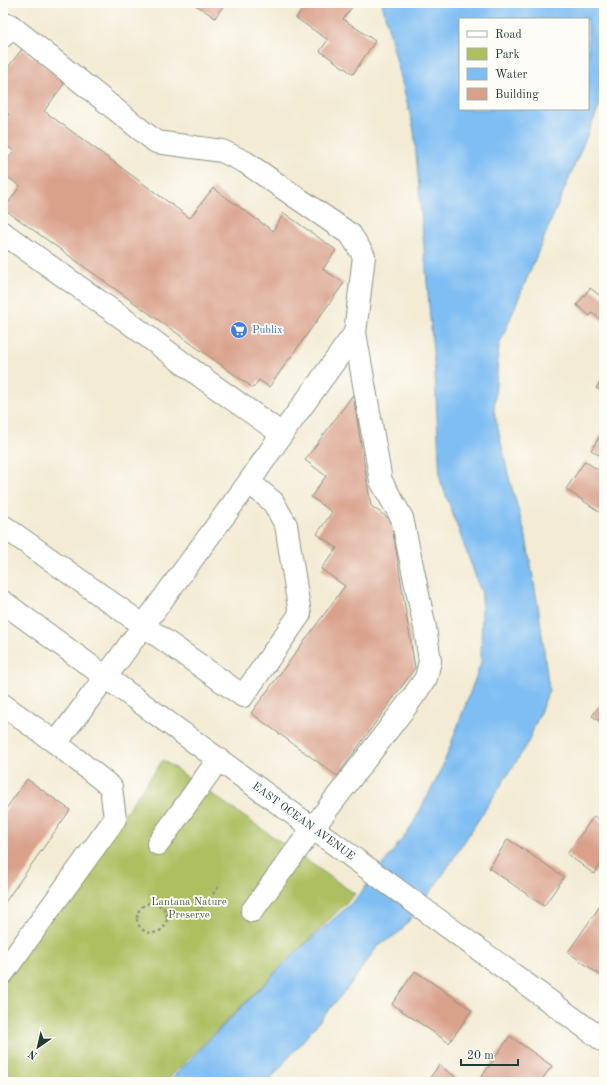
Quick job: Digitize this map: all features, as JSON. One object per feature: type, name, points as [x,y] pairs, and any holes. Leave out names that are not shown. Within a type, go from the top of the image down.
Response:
[{"type":"main road","points":[[5,26],[156,142],[222,151],[245,162],[351,235],[364,256],[355,332],[381,481],[402,518],[425,628],[430,661],[426,678],[418,690],[252,911]]},
{"type":"main road","points":[[3,233],[282,434]]},
{"type":"main road","points":[[56,743],[249,482],[355,332]]},
{"type":"main road","points":[[3,526],[242,696],[300,614],[286,525],[273,502],[249,482]]},
{"type":"main road","name":"EAST OCEAN AVENUE","points":[[3,602],[105,678],[604,1041]]},
{"type":"main road","points":[[3,973],[115,819],[111,787],[56,743],[9,714]]},
{"type":"main road","points":[[158,844],[218,760]]},
{"type":"path","points":[[167,915],[162,928],[154,932],[145,931],[139,924],[138,920],[138,915],[142,907],[150,903],[159,905],[167,915],[185,916],[196,912],[205,904],[218,887]]},
{"type":"green space","name":"Lantana Nature Preserve","points":[[163,760],[355,894],[165,1082],[3,1082],[3,982]]},
{"type":"water","points":[[382,3],[604,3],[604,95],[499,345],[494,411],[508,474],[526,537],[539,612],[549,690],[527,745],[442,876],[401,931],[377,947],[349,986],[268,1082],[168,1082],[294,954],[357,898],[410,829],[441,771],[481,663],[482,594],[440,479],[435,375],[414,130]]},
{"type":"building","points":[[193,3],[225,3],[215,18]]},
{"type":"building","points":[[307,3],[346,3],[352,7],[343,19],[375,41],[353,74],[320,51],[328,40],[296,18]]},
{"type":"building","points":[[22,49],[66,81],[44,111],[190,218],[213,188],[273,231],[284,213],[336,250],[323,269],[344,283],[269,387],[259,380],[253,388],[4,209],[20,186],[3,174],[3,166],[14,151],[3,143],[3,123],[9,114],[3,110],[3,74]]},
{"type":"building","points":[[590,288],[602,297],[604,295],[604,322],[592,313],[590,316],[577,305]]},
{"type":"building","points":[[604,376],[604,393],[596,388]]},
{"type":"building","points":[[353,395],[371,506],[391,520],[415,668],[337,776],[251,713],[345,586],[321,569],[337,548],[317,534],[332,512],[311,497],[326,476],[305,460]]},
{"type":"building","points":[[604,430],[604,458],[591,450]]},
{"type":"building","points":[[585,461],[604,474],[604,515],[566,489]]},
{"type":"building","points":[[604,699],[604,724],[592,716]]},
{"type":"building","points":[[27,779],[70,810],[3,905],[3,813]]},
{"type":"building","points":[[594,816],[604,824],[604,860],[594,874],[567,854]]},
{"type":"building","points":[[508,839],[564,877],[544,906],[489,868]]},
{"type":"building","points":[[600,906],[604,909],[604,978],[568,952]]},
{"type":"building","points":[[415,971],[472,1010],[449,1043],[392,1004]]},
{"type":"building","points":[[510,1036],[552,1066],[540,1082],[484,1082],[480,1079]]},
{"type":"building","points":[[439,1065],[462,1082],[427,1082]]},
{"type":"place","name":"Publix","points":[[239,330]]}]
